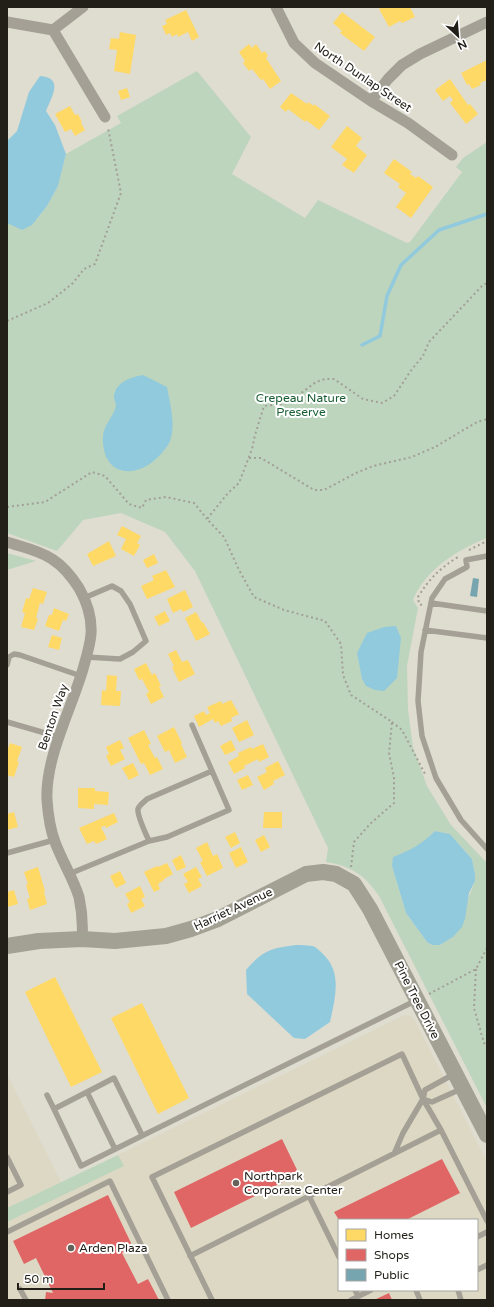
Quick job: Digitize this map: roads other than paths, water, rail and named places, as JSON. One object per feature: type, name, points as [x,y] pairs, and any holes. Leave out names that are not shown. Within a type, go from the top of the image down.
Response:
[{"type":"street","points":[[7,22],[53,30],[83,7]]},
{"type":"street","name":"North Dunlap Street","points":[[276,7],[294,43],[303,52],[371,101],[408,123],[452,155]]},
{"type":"street","points":[[371,101],[388,79],[402,65],[420,54],[487,22]]},
{"type":"street","points":[[53,30],[105,117]]},
{"type":"street","name":"Benton Way","points":[[7,542],[39,552],[52,559],[63,568],[73,579],[84,598],[90,620],[91,634],[86,656],[81,676],[54,753],[47,799],[49,819],[54,840],[79,897],[82,914],[82,940]]},
{"type":"street","name":"Harriet Avenue","points":[[7,946],[38,941],[115,941],[166,936],[192,929],[218,919],[306,874],[323,872],[336,874]]},
{"type":"street","name":"Pine Tree Drive","points":[[336,874],[354,884],[370,909],[487,1135]]},
{"type":"lane","points":[[487,556],[466,560],[467,567],[446,579],[432,598],[421,652],[418,701],[422,736],[436,778],[461,820],[487,849]]},
{"type":"lane","points":[[84,598],[112,586],[120,591],[130,604],[146,641],[133,652],[120,659],[86,656]]},
{"type":"lane","points":[[431,603],[487,611]]},
{"type":"lane","points":[[425,630],[487,638]]},
{"type":"lane","points":[[7,665],[9,658],[14,654],[81,676]]},
{"type":"lane","points":[[7,722],[59,737]]},
{"type":"lane","points":[[69,874],[149,841],[167,837],[229,810],[192,725]]},
{"type":"lane","points":[[149,841],[139,814],[138,809],[140,805],[147,799],[212,771]]},
{"type":"lane","points":[[7,853],[54,840]]},
{"type":"lane","points":[[47,1095],[81,1166],[417,1000]]},
{"type":"lane","points":[[212,1300],[152,1176],[402,1054],[423,1099],[441,1130],[487,1221]]},
{"type":"lane","points":[[394,1154],[403,1133],[423,1099],[425,1090],[455,1074]]},
{"type":"lane","points":[[54,1109],[114,1078],[142,1135]]},
{"type":"lane","points":[[423,1099],[432,1102],[462,1088]]},
{"type":"lane","points":[[87,1092],[115,1149]]},
{"type":"lane","points":[[190,1256],[441,1130]]},
{"type":"lane","points":[[7,1157],[21,1185],[7,1192]]},
{"type":"lane","points":[[7,1232],[110,1181],[168,1300]]},
{"type":"lane","points":[[309,1196],[338,1255]]},
{"type":"lane","points":[[478,1236],[487,1232]]},
{"type":"lane","points":[[478,1270],[487,1265]]},
{"type":"lane","points":[[20,1289],[26,1300]]},
{"type":"lane","points":[[356,1291],[358,1296]]},
{"type":"lane","points":[[351,1300],[369,1291]]},
{"type":"water","points":[[40,76],[47,77],[52,80],[54,84],[53,94],[46,111],[55,125],[66,154],[58,186],[47,206],[32,225],[22,230],[7,223],[7,141],[17,131],[29,92]]},
{"type":"water","points":[[143,375],[167,387],[172,414],[172,435],[165,449],[150,464],[140,469],[130,471],[121,470],[108,460],[104,449],[103,432],[115,410],[116,406],[114,397],[117,388],[124,381]]},
{"type":"water","points":[[396,626],[401,638],[397,678],[384,691],[375,690],[366,686],[362,679],[357,653],[367,633],[384,627]]},
{"type":"water","points":[[435,831],[450,834],[472,859],[475,874],[475,881],[469,893],[465,919],[462,927],[453,937],[440,945],[432,945],[427,942],[406,913],[392,866],[393,857],[416,846]]},
{"type":"water","points":[[296,945],[313,946],[329,960],[333,968],[336,986],[330,1022],[305,1039],[294,1038],[247,994],[246,970],[252,963],[268,951],[280,947]]},
{"type":"waterway","points":[[362,345],[380,336],[387,296],[401,265],[439,230],[487,214]]},
{"type":"place","name":"Northpark Corporate Center","points":[[236,1183]]},
{"type":"place","name":"Arden Plaza","points":[[71,1248]]},
{"type":"park label","name":"Crepeau Nature Preserve","points":[[301,405]]}]
